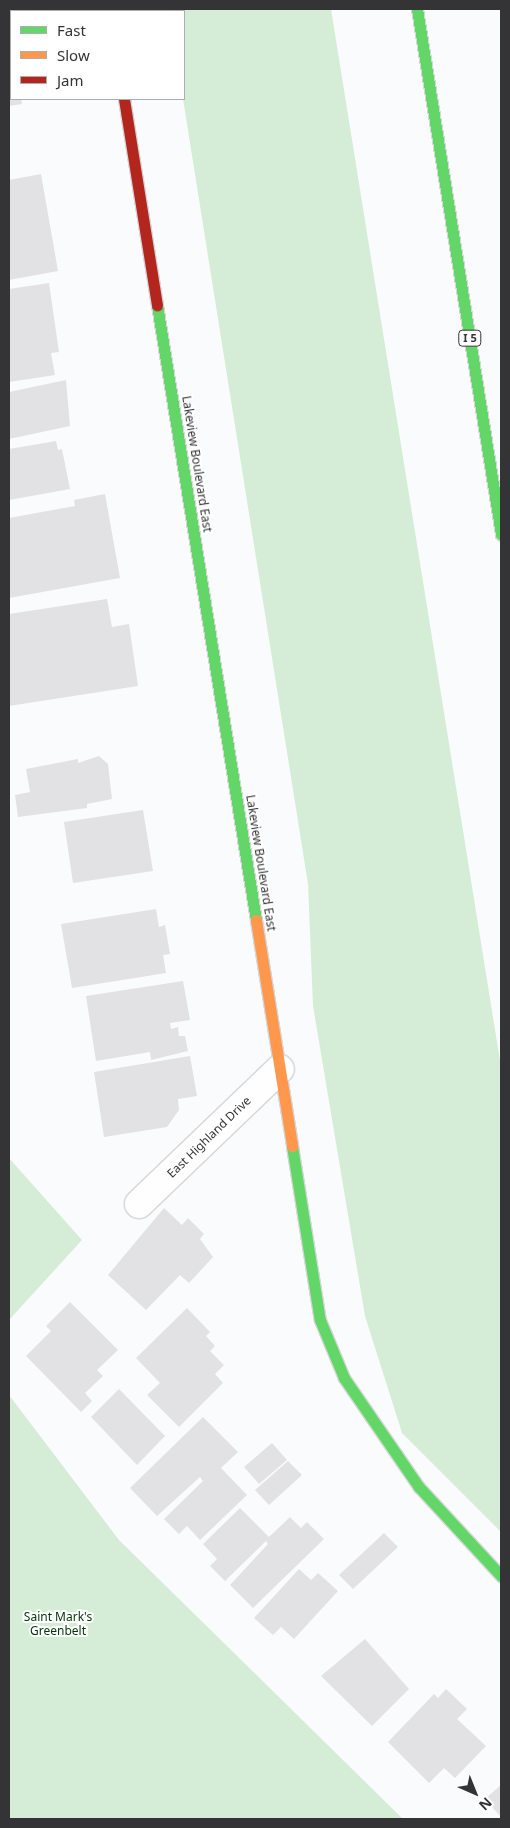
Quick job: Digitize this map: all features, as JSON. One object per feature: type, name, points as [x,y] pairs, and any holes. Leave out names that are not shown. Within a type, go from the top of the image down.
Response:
[{"type":"main road","name":"I 5","points":[[417,9],[440,141],[501,534]]},
{"type":"main road","points":[[435,37],[440,141]]},
{"type":"main road","name":"Lakeview Boulevard East","points":[[124,100],[320,1320],[344,1378],[378,1433],[419,1487],[501,1576]]},
{"type":"street","name":"East Highland Drive","points":[[138,1204],[280,1070]]},
{"type":"green space","points":[[167,9],[331,9],[501,1067],[501,1532],[402,1433],[365,1316],[313,1006],[308,884],[183,100],[185,100],[185,10]]},
{"type":"green space","points":[[9,1158],[82,1240],[9,1320]]},
{"type":"green space","name":"Saint Mark's Greenbelt","points":[[9,1395],[119,1540],[403,1819],[9,1819]]},
{"type":"building","points":[[10,80],[10,100],[21,100],[22,104],[9,106]]},
{"type":"building","points":[[41,174],[58,271],[9,280],[9,180]]},
{"type":"building","points":[[49,283],[59,352],[51,353],[55,375],[9,382],[9,289]]},
{"type":"building","points":[[66,380],[70,426],[9,439],[9,392]]},
{"type":"building","points":[[56,441],[58,450],[62,449],[70,489],[9,500],[9,449]]},
{"type":"building","points":[[105,494],[120,578],[9,598],[9,518],[75,506],[74,500]]},
{"type":"building","points":[[107,599],[112,627],[129,624],[138,686],[9,706],[9,614]]},
{"type":"building","points":[[99,756],[108,764],[112,799],[87,804],[87,808],[18,817],[15,795],[30,792],[26,769],[78,759],[78,763]]},
{"type":"building","points":[[143,810],[153,871],[73,883],[64,822]]},
{"type":"building","points":[[156,909],[159,927],[165,925],[170,954],[163,955],[166,973],[72,988],[61,924]]},
{"type":"building","points":[[183,981],[190,1020],[170,1023],[171,1029],[178,1027],[179,1036],[185,1036],[188,1051],[151,1060],[150,1052],[96,1061],[86,996]]},
{"type":"building","points":[[190,1056],[197,1096],[178,1099],[179,1110],[167,1127],[104,1137],[94,1072]]},
{"type":"building","points":[[164,1208],[182,1225],[188,1218],[204,1234],[200,1239],[213,1257],[189,1283],[180,1275],[146,1310],[108,1275]]},
{"type":"building","points":[[70,1302],[118,1350],[97,1370],[103,1376],[85,1393],[92,1401],[81,1412],[26,1356],[51,1331],[46,1326]]},
{"type":"building","points":[[187,1308],[210,1332],[206,1336],[215,1346],[210,1351],[224,1365],[215,1374],[223,1383],[179,1427],[147,1395],[160,1383],[136,1358]]},
{"type":"building","points":[[119,1389],[165,1436],[137,1465],[91,1417]]},
{"type":"building","points":[[203,1417],[238,1452],[221,1468],[247,1495],[200,1540],[187,1526],[179,1534],[164,1519],[203,1481],[200,1477],[157,1516],[130,1488]]},
{"type":"building","points":[[272,1443],[287,1460],[259,1484],[244,1467]]},
{"type":"building","points":[[288,1461],[302,1475],[269,1505],[255,1490]]},
{"type":"building","points":[[240,1508],[269,1537],[290,1517],[301,1528],[307,1522],[324,1539],[253,1608],[230,1585],[268,1544],[266,1541],[225,1581],[210,1566],[217,1559],[203,1544]]},
{"type":"building","points":[[384,1533],[398,1547],[353,1589],[339,1575]]},
{"type":"building","points":[[299,1569],[311,1580],[318,1573],[338,1591],[294,1639],[281,1627],[273,1635],[254,1618]]},
{"type":"building","points":[[365,1639],[409,1689],[372,1726],[321,1676]]},
{"type":"building","points":[[446,1689],[467,1709],[457,1719],[486,1746],[455,1778],[444,1768],[429,1783],[388,1742],[434,1694],[438,1698]]},
{"type":"building","points":[[501,1785],[501,1817],[485,1799]]},
{"type":"traffic: fast","points":[[417,9],[501,534]]},
{"type":"traffic: fast","points":[[157,305],[256,920]]},
{"type":"traffic: fast","points":[[292,1146],[320,1320],[344,1378],[419,1487],[501,1576]]},
{"type":"traffic: slow","points":[[256,920],[292,1146]]},
{"type":"traffic: jam","points":[[124,100],[157,305]]}]
